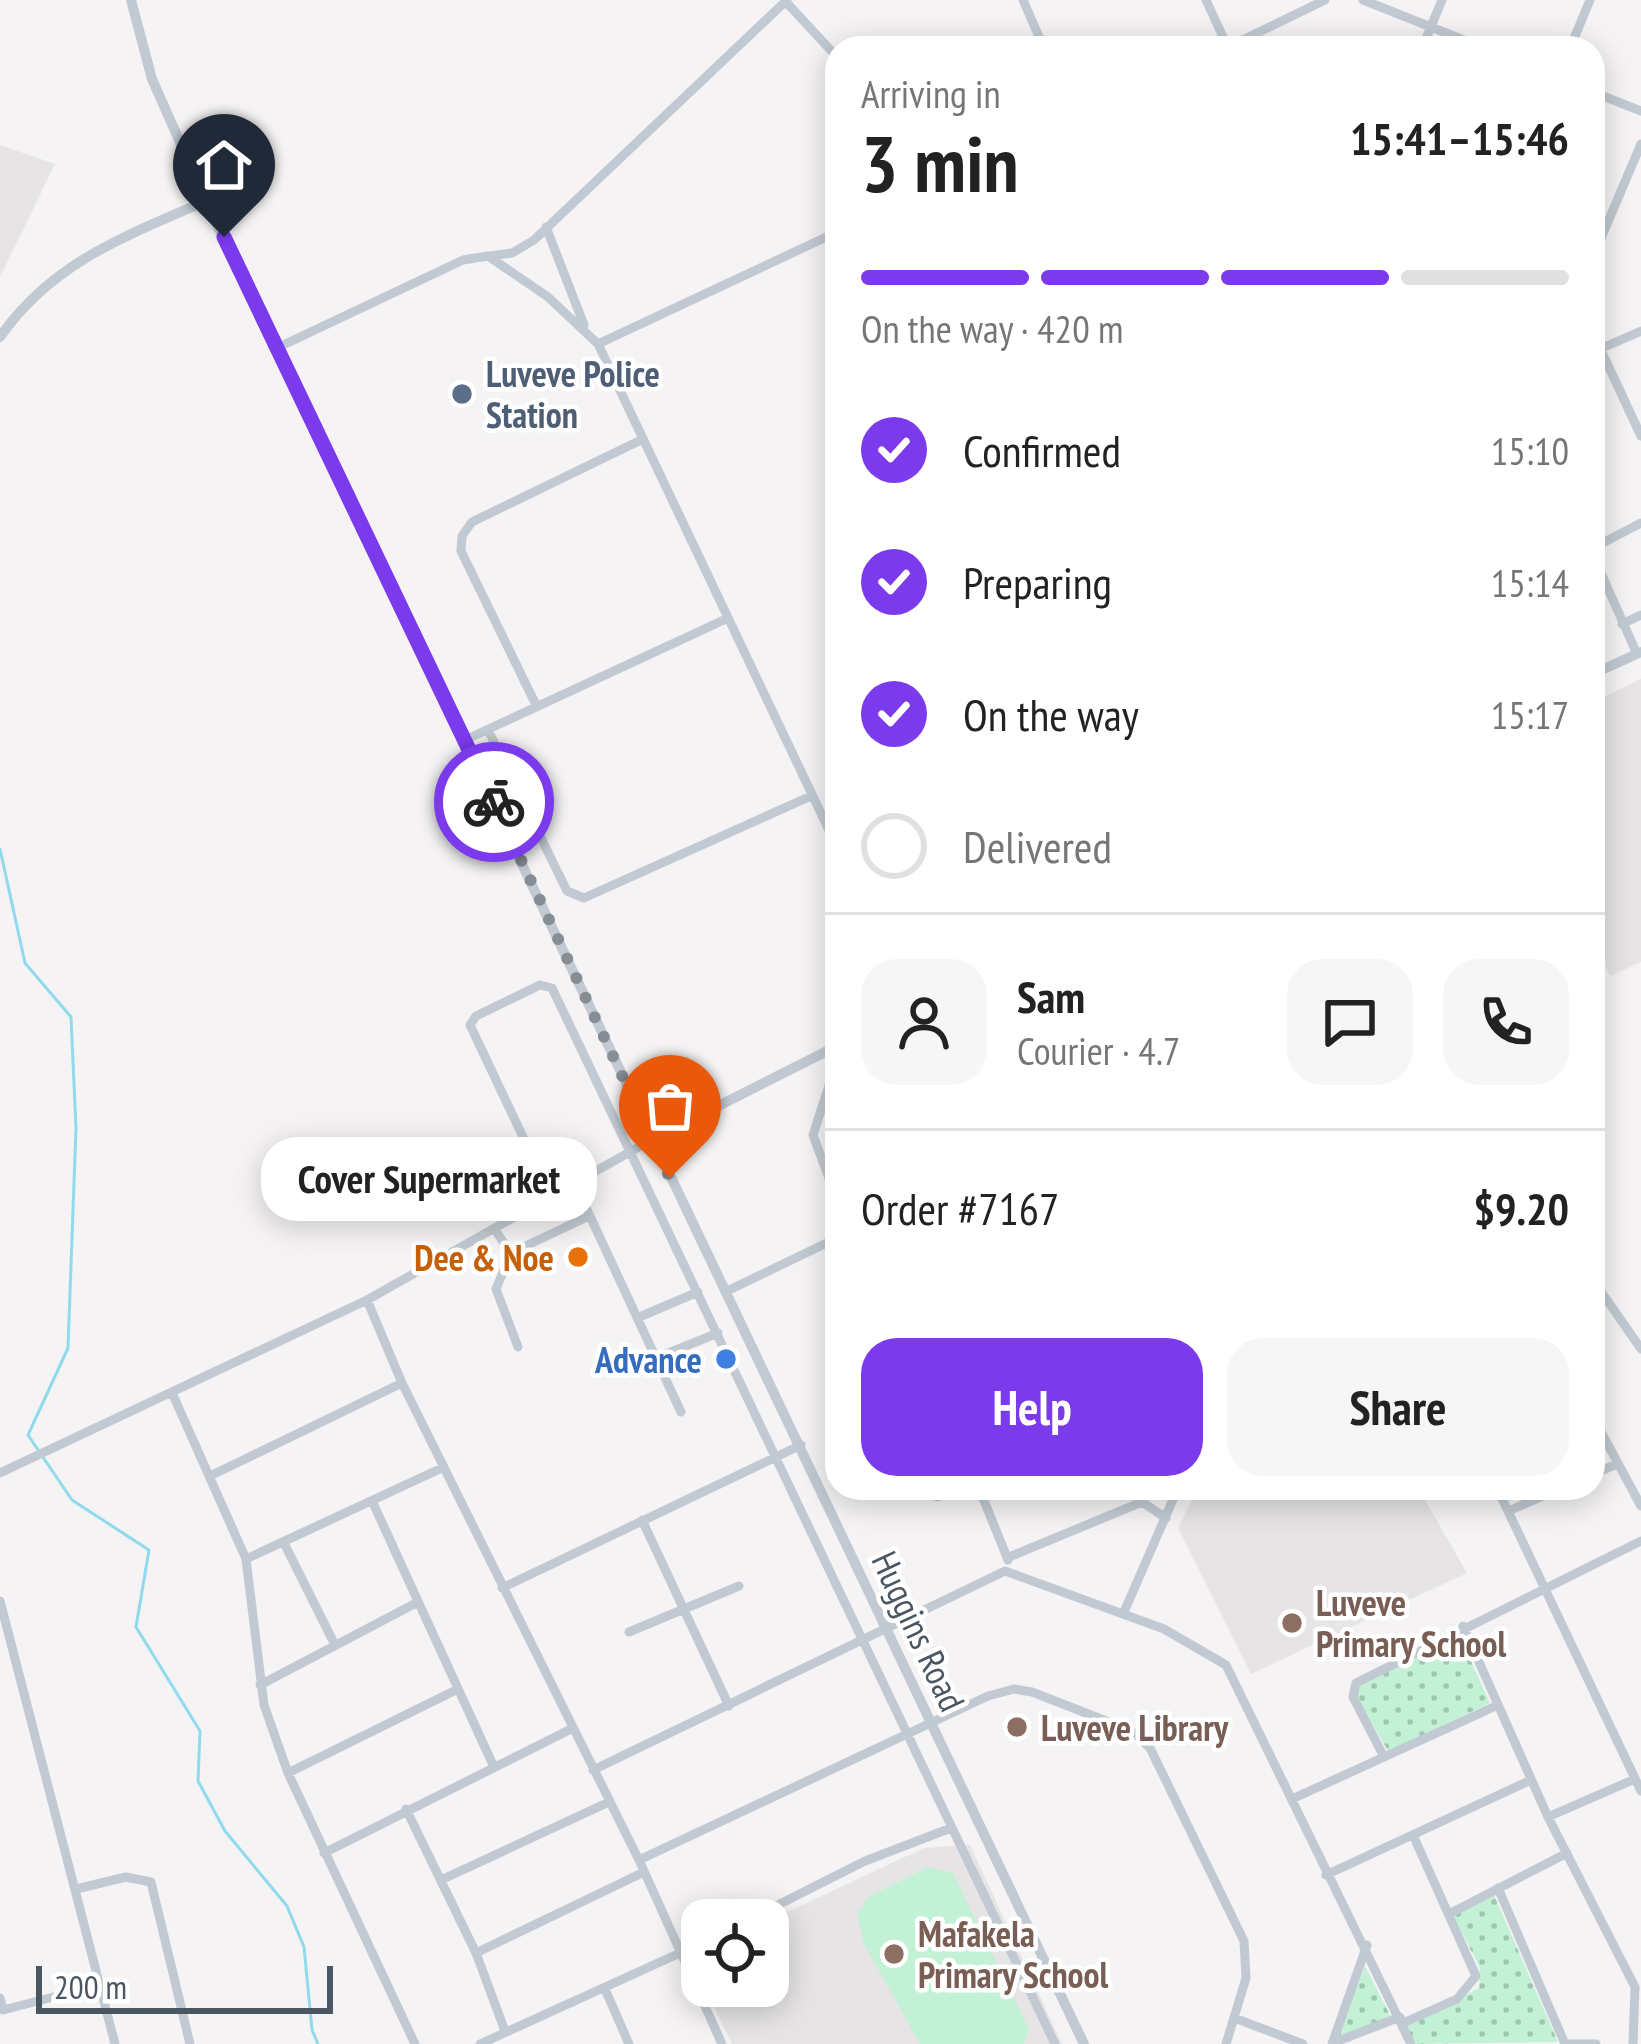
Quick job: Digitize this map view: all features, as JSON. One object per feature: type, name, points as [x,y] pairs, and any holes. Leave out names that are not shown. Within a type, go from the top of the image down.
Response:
[{"type":"street","name":"Huggins Road","points":[[131,0],[152,79],[206,201],[825,1500]]},
{"type":"street","points":[[1022,0],[1038,36]]},
{"type":"street","points":[[1206,0],[1222,36]]},
{"type":"street","points":[[1252,36],[1325,0]]},
{"type":"street","points":[[1364,0],[1455,36]]},
{"type":"street","points":[[1427,36],[1442,0]]},
{"type":"street","points":[[1575,36],[1590,0]]},
{"type":"street","points":[[279,347],[464,260],[512,253],[546,227],[787,1],[825,44]]},
{"type":"street","points":[[1605,97],[1641,111]]},
{"type":"street","points":[[1605,229],[1641,144]]},
{"type":"street","points":[[0,337],[37,291],[76,260],[206,201]]},
{"type":"street","points":[[546,227],[584,325],[598,344],[825,823]]},
{"type":"street","points":[[598,344],[825,238]]},
{"type":"street","points":[[488,256],[584,325]]},
{"type":"street","points":[[1605,346],[1641,332]]},
{"type":"street","points":[[1605,367],[1641,436]]},
{"type":"street","points":[[537,707],[461,551],[462,536],[472,522],[643,439]]},
{"type":"street","points":[[1605,545],[1641,523]]},
{"type":"street","points":[[1605,582],[1639,653],[1605,669]]},
{"type":"street","points":[[1622,624],[1641,615]]},
{"type":"street","points":[[465,740],[726,619]]},
{"type":"street","points":[[488,730],[567,891],[584,898],[811,796]]},
{"type":"street","points":[[551,1196],[470,1025],[476,1016],[540,985],[552,988],[1055,2044]]},
{"type":"street","points":[[0,1473],[367,1300],[629,1151],[825,1052]]},
{"type":"street","points":[[825,1098],[813,1135],[825,1168]]},
{"type":"street","points":[[575,1184],[681,1412]]},
{"type":"street","points":[[518,1347],[496,1288],[512,1253],[589,1216]]},
{"type":"street","points":[[495,1230],[512,1253]]},
{"type":"street","points":[[727,1291],[825,1244]]},
{"type":"street","points":[[637,1318],[698,1292]]},
{"type":"street","points":[[1605,1297],[1641,1349]]},
{"type":"street","points":[[367,1300],[402,1383],[639,1860],[722,2044]]},
{"type":"street","points":[[656,1358],[718,1334]]},
{"type":"street","points":[[210,1476],[402,1383]]},
{"type":"street","points":[[173,1394],[246,1559],[260,1684],[288,1773],[415,2044]]},
{"type":"street","points":[[1605,1440],[1641,1506]]},
{"type":"street","points":[[502,1588],[801,1445]]},
{"type":"street","points":[[1605,1469],[1617,1464]]},
{"type":"street","points":[[246,1559],[285,1545],[444,1467]]},
{"type":"street","name":"Huggins Road","points":[[825,1500],[884,1634],[1084,2044]]},
{"type":"street","points":[[593,1770],[884,1634],[1005,1571],[1010,1557],[984,1500]]},
{"type":"street","points":[[1124,1612],[1173,1500]]},
{"type":"street","points":[[1505,1500],[1641,1791]]},
{"type":"street","points":[[1511,1510],[1534,1500]]},
{"type":"street","points":[[1010,1557],[1142,1502],[1166,1518]]},
{"type":"street","points":[[373,1503],[494,1767]]},
{"type":"street","points":[[642,1520],[729,1706]]},
{"type":"street","points":[[1384,1757],[1353,1697],[1356,1683],[1462,1626],[1641,1541]]},
{"type":"street","points":[[285,1545],[335,1646]]},
{"type":"street","points":[[1005,1571],[1124,1612],[1219,1657],[1240,1688],[1411,2044]]},
{"type":"street","points":[[628,1631],[739,1586]]},
{"type":"street","points":[[0,1601],[115,2044]]},
{"type":"street","points":[[260,1684],[418,1602]]},
{"type":"street","points":[[1462,1626],[1548,1817],[1635,1988],[1633,2044]]},
{"type":"street","points":[[288,1773],[458,1689]]},
{"type":"street","points":[[639,1860],[929,1723],[1014,1689],[1143,1739],[1244,1942],[1246,1978],[1226,2044]]},
{"type":"street","points":[[1292,1799],[1498,1705]]},
{"type":"street","points":[[324,1853],[573,1728]]},
{"type":"street","points":[[1548,1817],[1635,1779]]},
{"type":"street","points":[[1327,1875],[1531,1780]]},
{"type":"street","points":[[441,1880],[609,1802]]},
{"type":"street","points":[[406,1809],[476,1952],[505,2030]]},
{"type":"street","points":[[789,1899],[865,1861],[951,1828]]},
{"type":"street","points":[[1332,2044],[1457,1999],[1473,1985],[1474,1966],[1413,1834]]},
{"type":"street","points":[[1449,1914],[1567,1853]]},
{"type":"street","points":[[476,1952],[644,1872]]},
{"type":"street","points":[[76,1889],[126,1877],[151,1882],[190,2044]]},
{"type":"street","points":[[1498,1888],[1566,2044],[1596,2044]]},
{"type":"street","points":[[1332,2044],[1367,1945]]},
{"type":"street","points":[[480,2044],[681,1954]]},
{"type":"street","points":[[1,2006],[100,1984]]},
{"type":"street","points":[[605,1989],[629,2044]]},
{"type":"street","points":[[1237,2019],[1303,2044]]},
{"type":"shaded area","points":[[0,145],[55,164],[0,277]]},
{"type":"shaded area","points":[[1641,679],[1641,962],[1610,976],[1605,965],[1605,696]]},
{"type":"shaded area","name":"Luveve Primary School","points":[[1192,1500],[1425,1500],[1467,1573],[1251,1674],[1178,1528]]},
{"type":"shaded area","name":"Mafakela Primary School","points":[[970,1845],[1062,2044],[732,2044],[714,2007],[789,2007],[789,1911],[924,1848]]},
{"type":"green space","points":[[1459,1635],[1490,1703],[1388,1751],[1356,1696],[1360,1684]]},
{"type":"green space","points":[[928,1867],[953,1873],[1029,2029],[1024,2044],[920,2044],[864,1944],[857,1915],[868,1897]]},
{"type":"green space","points":[[1494,1895],[1558,2042],[1415,2044],[1407,2026],[1479,1988],[1480,1968],[1453,1915]]},
{"type":"green space","points":[[1365,1966],[1391,2017],[1337,2039]]},
{"type":"waterway","points":[[0,849],[25,963],[71,1017],[76,1128],[68,1348],[28,1435],[72,1500],[149,1550],[136,1627],[200,1731],[198,1781],[225,1831],[287,1906],[304,1947],[312,2030],[318,2044]]},
{"type":"way so far","points":[[494,802],[670,1178]]},
{"type":"place","name":"Luveve Police Station","points":[[462,394]]},
{"type":"place","name":"Cover Supermarket","points":[[670,1178]]},
{"type":"place","name":"Dee & Noe","points":[[578,1257]]},
{"type":"place","name":"Advance","points":[[726,1359]]},
{"type":"place","name":"Luveve Primary School","points":[[1292,1623]]},
{"type":"place","name":"Luveve Library","points":[[1017,1727]]},
{"type":"place","name":"Mafakela Primary School","points":[[894,1954]]},
{"type":"route","points":[[224,237],[494,802]]}]
